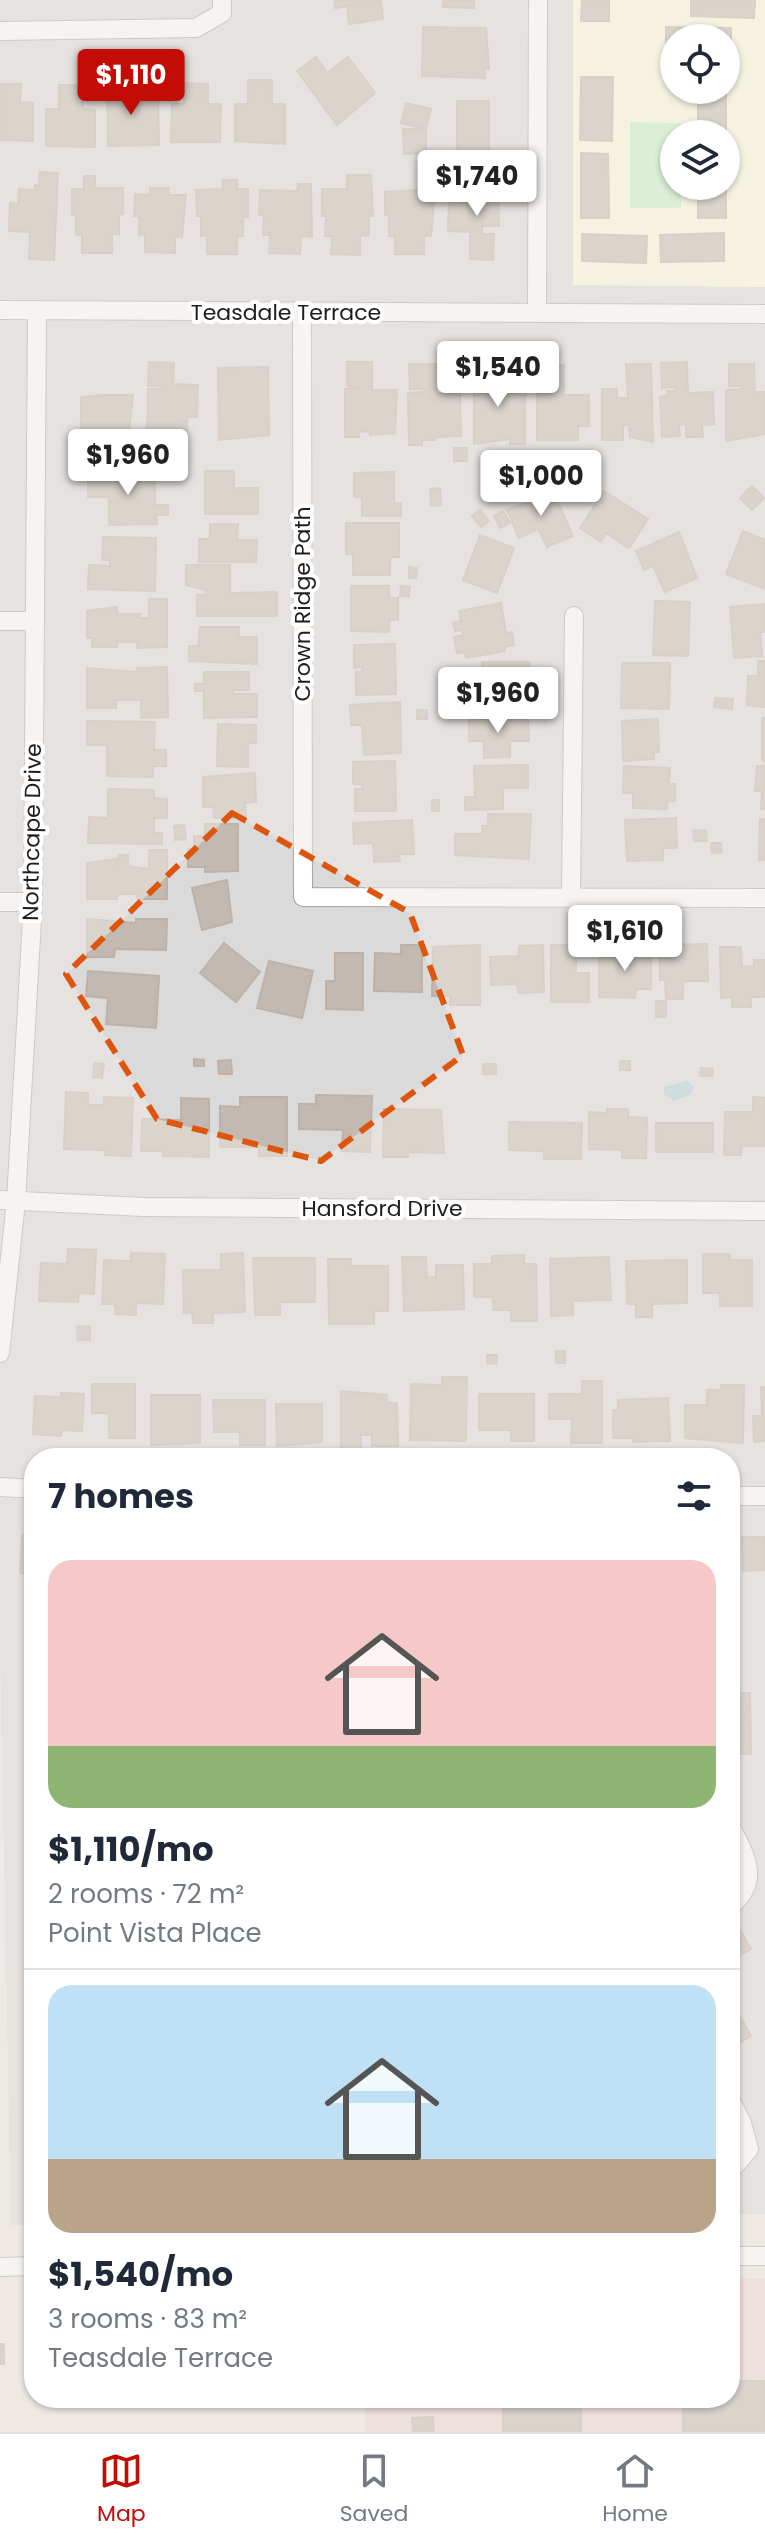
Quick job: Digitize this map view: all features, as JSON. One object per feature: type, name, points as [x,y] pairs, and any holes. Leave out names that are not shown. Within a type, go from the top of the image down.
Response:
[{"type":"street","points":[[0,31],[196,28],[222,13],[222,0]]},
{"type":"street","points":[[537,313],[538,0]]},
{"type":"street","name":"Teasdale Terrace","points":[[0,310],[765,314]]},
{"type":"street","name":"Northcape Drive","points":[[0,1353],[8,1200],[33,902],[37,310]]},
{"type":"street","name":"Crown Ridge Path","points":[[302,312],[303,897],[571,897]]},
{"type":"street","points":[[574,616],[571,897],[765,898]]},
{"type":"street","points":[[0,621],[33,621]]},
{"type":"street","points":[[0,902],[33,902]]},
{"type":"street","name":"Hansford Drive","points":[[8,1200],[143,1207],[765,1211]]},
{"type":"street","points":[[0,1487],[24,1488]]},
{"type":"street","points":[[740,1496],[765,1496]]},
{"type":"street","points":[[740,1844],[750,1879],[740,1898]]},
{"type":"street","points":[[740,2119],[749,2149],[740,2159]]},
{"type":"street","points":[[740,2256],[765,2256]]},
{"type":"street","points":[[0,2267],[24,2266]]},
{"type":"highlighted area","points":[[232,813],[410,913],[463,1055],[321,1161],[157,1119],[66,974]]},
{"type":"shaded area","points":[[0,0],[573,0],[573,285],[765,287],[765,2214],[740,2214],[740,1448],[24,1448],[24,2225],[11,2225],[0,1651]]},
{"type":"shaded area","points":[[573,0],[765,0],[765,287],[573,285]]},
{"type":"shaded area","points":[[740,2278],[765,2279],[765,2432],[366,2432],[366,2408],[740,2408]]},
{"type":"green space","points":[[630,122],[660,123],[660,200],[681,200],[681,208],[630,208]]},
{"type":"water","points":[[687,1081],[694,1087],[690,1095],[674,1101],[664,1094],[664,1087]]},
{"type":"building","points":[[334,0],[381,0],[383,19],[349,24],[347,6],[335,8]]},
{"type":"building","points":[[444,0],[474,0],[474,8],[443,7]]},
{"type":"building","points":[[582,0],[609,0],[609,21],[581,21]]},
{"type":"building","points":[[691,0],[755,0],[754,18],[691,16]]},
{"type":"building","points":[[423,27],[486,28],[489,69],[485,68],[485,78],[422,76]]},
{"type":"building","points":[[316,57],[327,73],[348,57],[375,93],[337,125],[297,71]]},
{"type":"building","points":[[581,77],[613,77],[612,141],[580,140]]},
{"type":"building","points":[[131,80],[131,94],[158,98],[159,145],[108,146],[107,81]]},
{"type":"building","points":[[248,80],[272,80],[272,104],[285,104],[285,144],[235,141],[235,104],[248,104]]},
{"type":"building","points":[[184,83],[208,84],[208,104],[221,104],[220,142],[171,142],[172,104],[184,104]]},
{"type":"building","points":[[0,84],[21,84],[20,102],[33,103],[33,141],[0,140]]},
{"type":"building","points":[[59,85],[83,85],[83,109],[95,110],[95,147],[46,146],[46,109],[59,109]]},
{"type":"building","points":[[457,101],[489,101],[489,161],[463,161],[464,152],[457,152]]},
{"type":"building","points":[[406,103],[431,109],[426,129],[401,123]]},
{"type":"building","points":[[698,104],[726,104],[726,120],[698,120]]},
{"type":"building","points":[[403,129],[426,129],[426,153],[404,154]]},
{"type":"building","points":[[581,153],[608,154],[609,218],[581,218]]},
{"type":"building","points":[[40,172],[58,173],[54,260],[29,259],[30,232],[9,231],[10,203],[18,204],[19,189],[35,190],[35,185],[39,186]]},
{"type":"building","points":[[347,175],[371,175],[373,216],[369,216],[369,235],[360,236],[360,255],[331,254],[332,236],[325,236],[322,189],[347,189]]},
{"type":"building","points":[[84,176],[95,176],[95,188],[123,188],[123,214],[119,215],[119,234],[112,234],[112,253],[82,253],[82,235],[76,235],[76,215],[72,215],[72,189],[84,189]]},
{"type":"building","points":[[222,180],[237,180],[237,189],[248,189],[248,217],[243,217],[243,236],[237,236],[237,254],[207,254],[207,235],[201,236],[201,216],[197,216],[196,190],[223,189]]},
{"type":"building","points":[[483,183],[498,184],[499,226],[482,226],[482,234],[494,234],[493,260],[470,259],[470,232],[448,231],[449,202],[460,203],[461,188],[483,189]]},
{"type":"building","points":[[298,184],[311,184],[312,237],[301,236],[300,254],[269,253],[270,235],[263,235],[264,215],[259,215],[260,190],[297,191]]},
{"type":"building","points":[[150,188],[169,188],[168,195],[186,195],[182,237],[175,237],[175,253],[145,252],[145,234],[139,235],[139,216],[134,216],[135,194],[150,195]]},
{"type":"building","points":[[419,190],[419,193],[435,193],[431,236],[424,236],[424,254],[395,254],[395,236],[389,236],[389,216],[385,215],[385,192]]},
{"type":"building","points":[[698,200],[726,200],[726,218],[698,218]]},
{"type":"building","points":[[724,233],[724,261],[661,262],[660,235]]},
{"type":"building","points":[[582,234],[647,236],[646,263],[582,261]]},
{"type":"building","points":[[149,362],[174,363],[173,384],[198,385],[197,417],[187,417],[187,433],[147,439],[148,389],[162,389],[162,386],[148,386]]},
{"type":"building","points":[[347,362],[372,362],[372,390],[397,390],[395,433],[370,435],[370,432],[359,431],[359,437],[345,437],[345,389],[360,389],[347,386]]},
{"type":"building","points":[[687,362],[688,393],[713,392],[714,424],[702,425],[703,437],[686,437],[686,424],[679,425],[680,436],[662,437],[660,397],[668,396],[667,391],[676,391],[676,387],[662,388],[661,363]]},
{"type":"building","points":[[409,364],[436,364],[436,393],[460,392],[461,436],[435,437],[435,440],[422,440],[422,445],[409,445],[408,393],[424,392],[424,389],[410,389]]},
{"type":"building","points":[[626,364],[651,364],[653,442],[630,437],[629,425],[623,425],[623,440],[602,440],[602,389],[617,389],[617,398],[628,398]]},
{"type":"building","points":[[729,364],[754,364],[755,392],[765,392],[765,434],[726,441],[726,390],[742,389],[742,386],[729,386]]},
{"type":"building","points":[[476,365],[501,365],[501,391],[525,391],[525,444],[510,444],[510,439],[474,444],[474,392],[490,392],[490,389],[477,388]]},
{"type":"building","points":[[540,365],[564,365],[564,395],[589,395],[589,426],[578,426],[578,440],[537,440],[537,393],[552,393],[552,390],[540,390]]},
{"type":"building","points":[[268,367],[269,435],[219,440],[218,368]]},
{"type":"building","points":[[133,395],[129,432],[107,438],[81,438],[81,397]]},
{"type":"building","points":[[454,448],[467,448],[467,461],[454,461]]},
{"type":"building","points":[[205,471],[234,471],[234,488],[258,488],[258,514],[205,514]]},
{"type":"building","points":[[394,472],[394,503],[401,503],[401,516],[362,516],[362,497],[354,497],[354,473]]},
{"type":"building","points":[[155,473],[155,505],[168,505],[168,515],[156,515],[157,524],[109,525],[109,497],[88,497],[88,474]]},
{"type":"building","points":[[752,486],[764,498],[752,510],[740,498]]},
{"type":"building","points":[[440,488],[441,505],[431,506],[430,489]]},
{"type":"building","points":[[540,488],[544,498],[554,493],[573,536],[547,547],[538,529],[519,538],[507,510],[525,503],[522,496]]},
{"type":"building","points":[[604,491],[648,519],[629,548],[606,533],[601,542],[580,528]]},
{"type":"building","points":[[480,510],[489,521],[481,527],[472,516]]},
{"type":"building","points":[[503,511],[510,523],[500,528],[494,516]]},
{"type":"building","points":[[346,523],[399,523],[399,557],[390,557],[390,575],[353,575],[353,554],[346,554]]},
{"type":"building","points":[[210,524],[238,524],[237,540],[257,540],[256,562],[199,562],[199,539],[210,539]]},
{"type":"building","points":[[743,531],[765,540],[765,589],[726,574]]},
{"type":"building","points":[[679,532],[697,578],[665,592],[653,566],[644,570],[636,551]]},
{"type":"building","points":[[480,535],[514,548],[497,593],[463,580]]},
{"type":"building","points":[[103,537],[156,538],[155,591],[88,589],[89,565],[110,566],[110,560],[102,560]]},
{"type":"building","points":[[186,565],[230,565],[230,593],[277,592],[277,616],[197,616],[197,595],[206,595],[206,590],[186,585]]},
{"type":"building","points":[[409,567],[417,568],[416,578],[409,578]]},
{"type":"building","points":[[351,586],[389,586],[389,598],[398,598],[398,620],[389,620],[389,632],[351,631]]},
{"type":"building","points":[[401,586],[410,587],[409,597],[400,596]]},
{"type":"building","points":[[149,599],[167,599],[167,647],[137,648],[137,642],[117,642],[117,647],[92,647],[92,638],[87,638],[87,611],[117,607],[117,614],[140,614],[140,618],[149,618]]},
{"type":"building","points":[[655,601],[690,602],[688,656],[653,655]]},
{"type":"building","points":[[501,603],[506,633],[512,632],[514,645],[505,647],[505,651],[466,658],[464,652],[457,653],[454,637],[463,635],[462,630],[455,631],[453,623],[461,621],[459,611]]},
{"type":"building","points":[[765,604],[765,632],[760,632],[762,656],[734,658],[730,607]]},
{"type":"building","points":[[200,627],[239,627],[239,637],[257,637],[257,664],[189,661],[189,646],[198,646]]},
{"type":"building","points":[[395,644],[396,694],[356,695],[356,672],[362,672],[362,667],[354,668],[354,645]]},
{"type":"building","points":[[758,661],[765,661],[765,707],[747,705],[748,676],[758,676]]},
{"type":"building","points":[[482,662],[529,662],[529,711],[482,707]]},
{"type":"building","points":[[622,663],[670,663],[669,709],[621,708]]},
{"type":"building","points":[[167,667],[168,717],[141,718],[141,700],[116,700],[116,708],[87,708],[87,668],[137,672],[137,668]]},
{"type":"building","points":[[204,672],[249,672],[249,690],[233,690],[233,694],[257,694],[257,717],[204,718],[204,691],[195,691],[195,684],[204,684]]},
{"type":"building","points":[[715,698],[733,699],[732,709],[714,707]]},
{"type":"building","points":[[400,702],[401,753],[364,755],[362,725],[351,725],[350,705]]},
{"type":"building","points":[[417,710],[427,710],[427,719],[417,719]]},
{"type":"building","points":[[762,718],[765,718],[765,761],[762,761]]},
{"type":"building","points":[[469,719],[528,719],[529,741],[510,741],[510,757],[484,758],[484,741],[469,741]]},
{"type":"building","points":[[658,719],[659,752],[654,752],[654,759],[623,761],[622,721]]},
{"type":"building","points":[[87,721],[155,722],[154,750],[166,750],[166,766],[153,766],[153,777],[107,776],[107,745],[87,745]]},
{"type":"building","points":[[218,724],[256,725],[256,743],[248,743],[248,767],[217,766]]},
{"type":"building","points":[[395,761],[396,811],[355,811],[355,789],[362,789],[362,784],[353,784],[353,762]]},
{"type":"building","points":[[528,765],[528,788],[503,788],[503,809],[465,810],[465,797],[475,797],[474,766]]},
{"type":"building","points":[[624,766],[670,768],[669,784],[675,784],[675,801],[668,801],[667,809],[633,808],[633,793],[623,793]]},
{"type":"building","points":[[757,766],[765,766],[765,809],[761,809],[762,791],[755,791]]},
{"type":"building","points":[[255,773],[256,802],[245,803],[246,817],[214,818],[213,807],[203,807],[203,777]]},
{"type":"building","points":[[108,789],[154,790],[154,798],[167,799],[167,818],[154,818],[154,833],[162,833],[162,844],[88,843],[89,817],[108,818]]},
{"type":"building","points":[[432,800],[439,800],[439,811],[432,811]]},
{"type":"building","points":[[488,814],[531,814],[529,859],[455,855],[455,834],[482,834],[482,826],[488,826]]},
{"type":"building","points":[[676,818],[677,848],[663,848],[663,860],[627,861],[625,820]]},
{"type":"building","points":[[760,819],[765,819],[765,860],[759,860]]},
{"type":"building","points":[[412,820],[414,854],[399,854],[400,861],[374,862],[373,843],[354,844],[353,823]]},
{"type":"building","points":[[205,824],[238,824],[238,871],[205,872],[205,867],[188,867],[188,849],[194,848],[194,836],[205,836]]},
{"type":"building","points":[[184,825],[186,839],[175,840],[174,826]]},
{"type":"building","points":[[706,830],[707,841],[694,841],[693,831]]},
{"type":"building","points":[[711,843],[721,843],[722,852],[712,853]]},
{"type":"building","points":[[149,850],[167,850],[167,899],[137,899],[137,894],[117,894],[117,899],[87,899],[87,863],[116,859],[118,867],[118,855],[128,855],[128,866],[149,869]]},
{"type":"building","points":[[227,880],[232,922],[202,930],[192,888]]},
{"type":"building","points":[[87,919],[136,923],[136,919],[167,919],[166,950],[115,949],[114,957],[87,957]]},
{"type":"building","points":[[224,943],[260,972],[236,1002],[200,973]]},
{"type":"building","points":[[707,944],[708,981],[683,981],[683,999],[666,999],[665,980],[660,980],[660,945]]},
{"type":"building","points":[[401,945],[422,945],[422,992],[374,991],[375,953],[401,954]]},
{"type":"building","points":[[480,945],[480,1005],[450,1005],[450,996],[432,996],[433,947]]},
{"type":"building","points":[[543,945],[544,992],[518,993],[517,984],[491,985],[490,957],[519,956],[519,946]]},
{"type":"building","points":[[551,945],[576,945],[576,973],[589,973],[589,1002],[551,1002]]},
{"type":"building","points":[[622,946],[651,947],[651,989],[636,989],[635,998],[599,997],[599,957],[622,957]]},
{"type":"building","points":[[720,947],[741,947],[742,967],[754,966],[754,960],[765,960],[765,997],[751,997],[751,1007],[732,1007],[732,997],[721,998]]},
{"type":"building","points":[[335,953],[363,953],[363,1010],[326,1009],[326,981],[335,981]]},
{"type":"building","points":[[269,961],[313,971],[302,1018],[257,1008]]},
{"type":"building","points":[[88,971],[159,976],[156,1028],[106,1024],[108,998],[86,996]]},
{"type":"building","points":[[656,1001],[666,1001],[666,1017],[656,1017]]},
{"type":"building","points":[[194,1059],[204,1060],[204,1066],[194,1066]]},
{"type":"building","points":[[231,1060],[232,1074],[219,1074],[218,1061]]},
{"type":"building","points":[[620,1061],[630,1061],[630,1070],[620,1070]]},
{"type":"building","points":[[94,1063],[104,1064],[102,1078],[93,1077]]},
{"type":"building","points":[[483,1064],[496,1064],[496,1074],[483,1074]]},
{"type":"building","points":[[701,1068],[713,1069],[712,1076],[700,1076]]},
{"type":"building","points":[[66,1092],[88,1093],[88,1105],[104,1105],[104,1097],[133,1098],[131,1156],[105,1155],[105,1150],[64,1149]]},
{"type":"building","points":[[316,1095],[372,1096],[370,1152],[342,1151],[343,1130],[299,1129],[299,1104],[316,1104]]},
{"type":"building","points":[[240,1097],[287,1097],[287,1156],[259,1156],[259,1147],[220,1147],[220,1106],[240,1107]]},
{"type":"building","points":[[753,1097],[765,1098],[765,1146],[742,1146],[741,1155],[724,1155],[725,1112],[753,1112]]},
{"type":"building","points":[[181,1098],[209,1099],[209,1157],[163,1156],[163,1151],[141,1151],[142,1119],[181,1120]]},
{"type":"building","points":[[384,1109],[441,1110],[444,1153],[408,1152],[408,1157],[383,1157]]},
{"type":"building","points":[[607,1109],[628,1109],[628,1117],[647,1118],[646,1158],[622,1158],[622,1150],[589,1149],[589,1112],[607,1113]]},
{"type":"building","points":[[509,1122],[582,1123],[581,1159],[544,1159],[544,1151],[509,1150]]},
{"type":"building","points":[[656,1123],[713,1123],[713,1152],[656,1152]]},
{"type":"building","points":[[68,1249],[96,1250],[94,1294],[79,1293],[78,1302],[39,1301],[41,1263],[67,1264]]},
{"type":"building","points":[[131,1253],[165,1254],[163,1304],[136,1303],[136,1315],[115,1314],[115,1304],[102,1304],[104,1260],[131,1261]]},
{"type":"building","points":[[243,1253],[245,1312],[213,1313],[213,1323],[193,1323],[192,1313],[184,1313],[183,1270],[221,1270],[221,1254]]},
{"type":"building","points":[[703,1254],[730,1254],[730,1260],[752,1260],[752,1306],[720,1306],[720,1293],[703,1293]]},
{"type":"building","points":[[524,1255],[524,1264],[536,1264],[537,1321],[511,1321],[511,1310],[493,1310],[493,1297],[474,1297],[474,1264],[492,1264],[492,1256]]},
{"type":"building","points":[[402,1257],[426,1257],[427,1278],[436,1277],[436,1265],[463,1265],[464,1309],[404,1311]]},
{"type":"building","points":[[609,1257],[611,1300],[573,1301],[573,1315],[551,1316],[550,1259]]},
{"type":"building","points":[[253,1258],[315,1258],[315,1302],[280,1302],[280,1315],[255,1315]]},
{"type":"building","points":[[328,1259],[351,1259],[351,1266],[388,1266],[388,1311],[374,1311],[374,1324],[329,1324]]},
{"type":"building","points":[[687,1260],[687,1303],[652,1304],[652,1317],[636,1317],[636,1304],[627,1304],[626,1261]]},
{"type":"building","points":[[90,1326],[90,1340],[78,1340],[77,1327]]},
{"type":"building","points":[[556,1351],[565,1351],[565,1363],[556,1363]]},
{"type":"building","points":[[487,1355],[497,1355],[496,1364],[487,1363]]},
{"type":"building","points":[[442,1377],[467,1377],[466,1441],[410,1440],[411,1384],[442,1385]]},
{"type":"building","points":[[582,1381],[602,1381],[602,1443],[571,1443],[572,1419],[549,1419],[549,1394],[582,1394]]},
{"type":"building","points":[[92,1384],[135,1384],[135,1438],[109,1438],[109,1413],[92,1413]]},
{"type":"building","points":[[721,1385],[744,1385],[743,1443],[685,1438],[685,1405],[707,1405],[707,1390],[721,1390]]},
{"type":"building","points":[[761,1387],[765,1387],[765,1441],[754,1442],[753,1416],[762,1416]]},
{"type":"building","points":[[341,1391],[387,1395],[387,1403],[397,1403],[398,1446],[372,1446],[372,1435],[361,1435],[361,1448],[341,1448]]},
{"type":"building","points":[[61,1393],[84,1394],[82,1431],[62,1430],[61,1436],[33,1434],[35,1396],[61,1397]]},
{"type":"building","points":[[479,1394],[534,1394],[534,1441],[511,1441],[511,1430],[479,1430]]},
{"type":"building","points":[[151,1395],[200,1395],[200,1443],[151,1445]]},
{"type":"building","points":[[668,1398],[670,1441],[633,1442],[633,1438],[613,1438],[613,1410],[618,1410],[618,1400]]},
{"type":"building","points":[[213,1400],[265,1400],[265,1445],[240,1445],[240,1432],[214,1432]]},
{"type":"building","points":[[276,1404],[322,1404],[322,1442],[277,1446]]},
{"type":"building","points":[[22,1535],[24,1573],[20,1573]]},
{"type":"building","points":[[742,1537],[764,1537],[765,1570],[743,1571]]},
{"type":"building","points":[[740,1693],[750,1693],[751,1754],[740,1754]]},
{"type":"building","points":[[740,1929],[751,1949],[740,1955]]},
{"type":"building","points":[[740,2016],[751,2036],[740,2042]]},
{"type":"building","points":[[0,2344],[4,2344],[4,2364],[0,2364]]},
{"type":"building","points":[[740,2381],[765,2381],[765,2432],[683,2432],[683,2408],[740,2408]]},
{"type":"building","points":[[503,2408],[581,2408],[581,2432],[503,2432]]},
{"type":"building","points":[[433,2417],[434,2432],[413,2432],[412,2418]]}]
